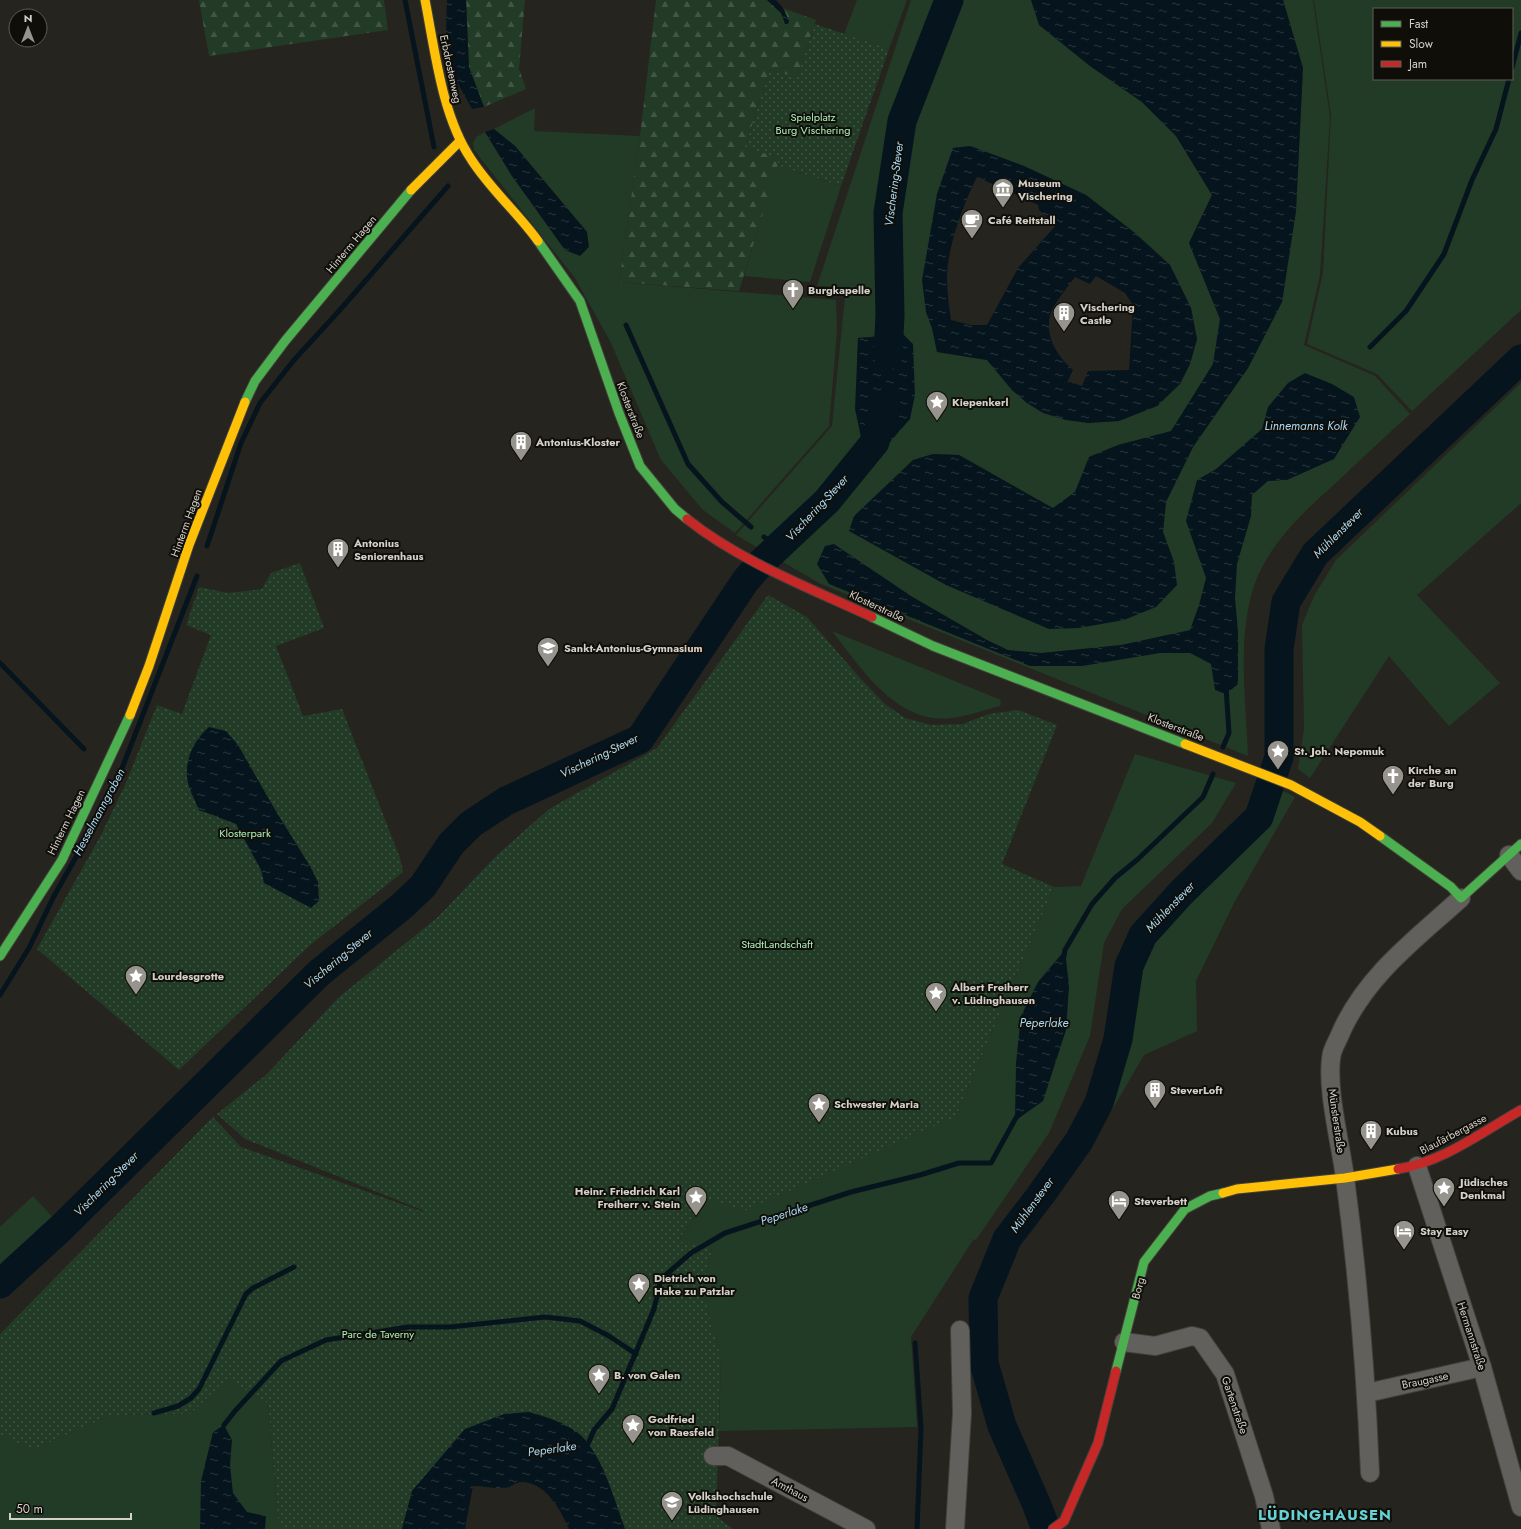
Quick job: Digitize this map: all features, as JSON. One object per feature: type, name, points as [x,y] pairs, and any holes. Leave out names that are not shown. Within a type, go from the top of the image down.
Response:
[{"type":"street","name":"Erbdrostenweg","points":[[425,0],[448,111],[460,141]]},
{"type":"street","name":"Klosterstraße","points":[[460,141],[471,160],[535,237],[580,300],[619,413],[640,466],[671,504],[706,534],[743,556],[783,576],[940,648],[1291,784],[1360,822],[1382,836],[1451,888],[1461,898]]},
{"type":"street","name":"Hinterm Hagen","points":[[3,947],[62,860],[126,726],[149,666],[189,546],[240,413],[255,381],[285,341],[417,183],[454,149],[460,141]]},
{"type":"street","name":"Münsterstraße","points":[[1370,1473],[1367,1393],[1345,1178],[1333,1100],[1331,1076],[1332,1053],[1347,1019],[1361,995],[1374,978],[1390,961],[1515,849]]},
{"type":"street","points":[[1515,849],[1521,871]]},
{"type":"street","name":"Blaufärbergasse","points":[[1345,1178],[1417,1166],[1433,1160],[1521,1110]]},
{"type":"street","name":"Hermannstraße","points":[[1417,1166],[1482,1367],[1521,1507]]},
{"type":"street","name":"Borg","points":[[1062,1526],[1098,1443],[1144,1262],[1185,1209],[1210,1196],[1237,1189],[1345,1178]]},
{"type":"street","points":[[955,1529],[962,1413],[960,1330]]},
{"type":"street","name":"Gartenstraße","points":[[1124,1342],[1155,1346],[1192,1336],[1200,1338],[1225,1374],[1264,1496],[1271,1529]]},
{"type":"street","name":"Braugasse","points":[[1367,1393],[1482,1367]]},
{"type":"street","name":"Amthaus","points":[[713,1456],[728,1456],[866,1529]]},
{"type":"green space","points":[[199,0],[384,0],[388,30],[209,56]]},
{"type":"green space","points":[[466,0],[525,0],[519,69],[526,89],[484,107],[469,67]]},
{"type":"green space","points":[[656,0],[767,0],[789,21],[783,8],[816,20],[797,77],[770,70],[745,147],[780,158],[739,291],[619,282],[640,136]]},
{"type":"green space","points":[[857,0],[907,0],[889,49],[844,34]]},
{"type":"green space","points":[[911,0],[1031,0],[1040,25],[1090,66],[1142,102],[1176,136],[1212,195],[1189,243],[1220,319],[1213,364],[1171,432],[1118,445],[1089,457],[1075,492],[1053,509],[959,455],[933,454],[913,460],[886,486],[1174,562],[1163,532],[1166,502],[1193,447],[1248,368],[1282,302],[1296,211],[1303,68],[1283,0],[1313,0],[1330,117],[1320,275],[1304,345],[1375,376],[1410,414],[1299,518],[1286,532],[1265,561],[1251,596],[1245,634],[1244,675],[1248,756],[821,584],[736,535],[832,426],[846,287],[817,286]],"holes":[[[970,146],[1024,166],[1086,195],[1135,233],[1170,265],[1191,308],[1197,339],[1190,364],[1180,384],[1157,406],[1119,421],[1088,423],[1027,403],[1012,390],[987,360],[937,352],[932,328],[926,312],[937,194],[953,148]],[[881,315],[901,315],[899,330],[857,366],[858,338],[882,336]]]},
{"type":"green space","points":[[1314,0],[1521,0],[1521,310],[1412,411],[1377,374],[1307,344],[1323,273],[1331,115]]},
{"type":"green space","name":"Spielplatz Burg Vischering","points":[[815,24],[889,49],[841,186],[777,165],[779,158],[745,147],[770,70],[797,77]]},
{"type":"green space","points":[[535,108],[534,131],[640,136],[619,282],[836,300],[837,331],[829,426],[735,533],[703,510],[661,460],[611,343],[575,278],[474,150],[473,143],[476,137],[485,132],[512,176],[565,250],[587,232],[515,146],[494,129]]},
{"type":"green space","points":[[777,165],[841,186],[810,282],[744,276]]},
{"type":"green space","points":[[1521,383],[1521,503],[1417,595],[1500,683],[1449,726],[1389,656],[1310,778],[1298,769],[1304,729],[1302,625],[1314,596],[1336,560]]},
{"type":"green space","name":"Klosterpark","points":[[300,563],[324,628],[276,646],[303,716],[342,709],[400,858],[403,872],[309,946],[179,1070],[37,949],[100,837],[126,783],[157,705],[182,714],[211,635],[186,625],[199,587],[228,593],[262,589],[271,573]]},
{"type":"green space","name":"StadtLandschaft","points":[[768,595],[807,617],[859,677],[885,704],[905,718],[931,725],[963,724],[989,714],[1018,710],[1057,725],[1002,864],[1054,887],[956,1116],[744,1211],[707,1199],[678,1241],[712,1250],[702,1289],[721,1358],[716,1516],[733,1529],[625,1529],[603,1468],[588,1444],[578,1433],[549,1418],[465,1429],[412,1491],[402,1529],[279,1529],[268,1403],[227,1379],[190,1414],[111,1415],[32,1450],[0,1434],[0,1334],[213,1117],[241,1147],[424,1212],[245,1139],[217,1114],[267,1074],[338,998],[438,917],[496,856],[549,809],[657,748]]},
{"type":"green space","points":[[832,631],[1001,700],[1000,706],[952,718],[932,718],[914,713],[898,704],[869,677]]},
{"type":"green space","points":[[1135,754],[1236,783],[1212,823],[1122,909],[1104,943],[1090,1036],[1049,1133],[976,1240],[968,1239],[973,1240],[911,1337],[917,1427],[719,1431],[721,1358],[702,1289],[712,1250],[678,1242],[707,1198],[956,1116],[1054,887],[1081,886]]},
{"type":"green space","points":[[1281,790],[1295,797],[1234,903],[1196,981],[1197,1031],[1144,1055],[1101,1129],[1123,1066],[1135,974],[1152,938],[1267,821]]},
{"type":"green space","points":[[33,1196],[58,1223],[0,1279],[0,1227]]},
{"type":"green space","points":[[227,1379],[268,1403],[279,1529],[0,1529],[0,1434],[32,1450],[111,1415],[190,1414]]},
{"type":"water","points":[[447,0],[466,0],[469,67],[484,107],[472,109],[449,68],[446,28]]},
{"type":"water","points":[[767,0],[776,0],[783,8],[789,21],[788,24],[785,24],[781,13]]},
{"type":"water","points":[[1031,0],[1283,0],[1303,68],[1296,211],[1282,302],[1248,368],[1193,447],[1166,502],[1163,532],[1174,562],[1177,585],[1156,607],[1124,620],[1079,628],[1049,629],[946,585],[849,531],[854,516],[913,460],[933,454],[959,455],[1053,508],[1075,492],[1089,457],[1118,445],[1171,431],[1213,364],[1220,319],[1189,243],[1212,195],[1176,136],[1142,102],[1090,66],[1039,25]]},
{"type":"water","points":[[494,129],[515,146],[587,232],[589,247],[580,256],[565,250],[512,176],[485,132]]},
{"type":"water","points":[[970,146],[1024,166],[1086,195],[1135,233],[1170,265],[1191,308],[1197,339],[1190,364],[1180,384],[1157,406],[1119,421],[1088,423],[1066,420],[1043,413],[1027,403],[1012,390],[987,360],[937,352],[932,328],[926,312],[922,280],[937,194],[953,148]],"holes":[[[977,177],[1038,205],[1039,210],[1056,225],[1018,268],[987,325],[971,325],[951,320],[947,288],[948,266],[953,240],[962,212]],[[1096,276],[1125,293],[1133,305],[1129,370],[1088,371],[1082,386],[1068,381],[1073,370],[1062,359],[1051,339],[1049,331],[1050,316],[1054,306],[1075,277],[1090,284]]]},
{"type":"water","points":[[881,315],[901,315],[899,330],[913,344],[915,395],[910,419],[890,442],[862,442],[855,409],[858,338],[882,336]]},
{"type":"water","name":"Linnemanns Kolk","points":[[1305,373],[1332,384],[1354,397],[1360,417],[1334,459],[1287,480],[1268,481],[1252,495],[1251,516],[1237,564],[1235,598],[1238,631],[1238,684],[1226,694],[1215,690],[1211,664],[1190,653],[1160,653],[1082,666],[1030,666],[829,584],[817,564],[825,546],[834,544],[911,596],[987,640],[1008,650],[1041,653],[1121,645],[1190,630],[1199,605],[1206,578],[1186,521],[1197,480],[1216,469],[1262,429],[1268,407],[1288,383]]},
{"type":"water","points":[[209,727],[226,731],[238,745],[277,813],[310,866],[318,882],[319,901],[311,908],[264,883],[261,870],[236,824],[199,810],[190,790],[187,770],[189,756],[195,743]]},
{"type":"water","name":"Peperlake","points":[[1065,950],[1069,986],[1066,1030],[1043,1101],[1015,1121],[1016,1063],[1021,1016],[1038,982]]},
{"type":"water","points":[[529,1412],[555,1420],[567,1426],[578,1433],[586,1441],[594,1452],[606,1477],[625,1529],[569,1529],[557,1506],[546,1493],[532,1484],[521,1482],[504,1488],[473,1486],[465,1529],[402,1529],[412,1491],[465,1429],[504,1414]]},
{"type":"water","points":[[224,1425],[232,1440],[230,1465],[233,1493],[247,1512],[266,1516],[265,1529],[200,1529],[201,1481],[213,1432]]},
{"type":"waterway","points":[[405,0],[434,147]]},
{"type":"waterway","name":"Vischering-Stever","points":[[888,355],[890,315],[888,213],[902,121],[949,0]]},
{"type":"waterway","points":[[1513,64],[1521,33]]},
{"type":"waterway","points":[[1370,347],[1406,311],[1444,254],[1472,180],[1496,129],[1509,80]]},
{"type":"waterway","points":[[207,546],[241,443],[260,403],[294,360],[339,311],[448,186]]},
{"type":"waterway","points":[[626,325],[688,464],[722,502],[751,527]]},
{"type":"waterway","name":"Mühlenstever","points":[[1046,1529],[1002,1426],[984,1363],[983,1298],[1007,1239],[1079,1141],[1099,1103],[1118,1039],[1129,966],[1143,935],[1181,893],[1259,817],[1279,757],[1279,649],[1286,602],[1315,554],[1521,359]]},
{"type":"waterway","name":"Vischering-Stever","points":[[0,1284],[61,1228],[319,973],[402,906],[423,886],[451,844],[471,824],[506,801],[640,739],[746,580],[763,561],[827,501],[875,442],[886,404]]},
{"type":"waterway","points":[[764,537],[778,546]]},
{"type":"waterway","name":"Hesselmanngraben","points":[[0,995],[29,948],[54,896],[101,813],[117,781],[197,576]]},
{"type":"waterway","name":"Hesselmanngraben","points":[[0,663],[84,749]]},
{"type":"waterway","name":"Linnemanns Kolk","points":[[1223,747],[1229,733],[1226,687]]},
{"type":"waterway","name":"Peperlake","points":[[1064,956],[1065,950],[1092,904],[1115,878],[1138,859],[1203,797],[1213,774]]},
{"type":"waterway","name":"Peperlake","points":[[582,1445],[588,1444],[594,1430],[612,1409],[654,1309],[661,1279],[691,1253],[725,1233],[851,1192],[920,1175],[959,1163],[991,1163],[1017,1116]]},
{"type":"waterway","points":[[154,1413],[178,1406],[191,1398],[199,1389],[246,1294],[253,1288],[294,1267]]},
{"type":"waterway","points":[[224,1425],[281,1361],[326,1340],[408,1327],[450,1327],[545,1317],[580,1321],[609,1336],[636,1354]]},
{"type":"waterway","points":[[915,1343],[921,1429],[917,1529]]},
{"type":"traffic: fast","points":[[245,402],[255,381],[285,341],[411,190]]},
{"type":"traffic: fast","points":[[538,241],[580,301],[619,413],[640,466],[675,509],[687,519]]},
{"type":"traffic: fast","points":[[872,617],[933,646],[1185,744]]},
{"type":"traffic: fast","points":[[0,956],[62,860],[130,715]]},
{"type":"traffic: fast","points":[[1380,836],[1451,887],[1461,898],[1521,844]]},
{"type":"traffic: fast","points":[[1116,1371],[1144,1262],[1185,1209],[1210,1196],[1223,1193]]},
{"type":"traffic: slow","points":[[425,0],[436,61],[446,103],[461,142],[487,181],[538,241]]},
{"type":"traffic: slow","points":[[411,190],[460,141]]},
{"type":"traffic: slow","points":[[130,715],[149,666],[189,545],[245,402]]},
{"type":"traffic: slow","points":[[1185,744],[1291,785],[1360,822],[1380,836]]},
{"type":"traffic: slow","points":[[1223,1193],[1237,1189],[1345,1178],[1398,1169]]},
{"type":"traffic: jam","points":[[687,519],[708,534],[753,561],[800,585],[872,617]]},
{"type":"traffic: jam","points":[[1398,1169],[1431,1160],[1446,1153],[1521,1110]]},
{"type":"traffic: jam","points":[[1053,1529],[1064,1521],[1098,1443],[1116,1371]]},
{"type":"place","name":"Museum Vischering","points":[[1003,208]]},
{"type":"place","name":"Café Reitstall","points":[[972,240]]},
{"type":"place","name":"Burgkapelle","points":[[793,310]]},
{"type":"place","name":"Vischering Castle","points":[[1064,332]]},
{"type":"place","name":"Kiepenkerl","points":[[937,422]]},
{"type":"place","name":"Antonius-Kloster","points":[[521,462]]},
{"type":"place","name":"Antonius Seniorenhaus","points":[[338,568]]},
{"type":"place","name":"Sankt-Antonius-Gymnasium","points":[[548,668]]},
{"type":"place","name":"St. Joh. Nepomuk","points":[[1278,770]]},
{"type":"place","name":"Kirche an der Burg","points":[[1393,796]]},
{"type":"place","name":"Lourdesgrotte","points":[[136,996]]},
{"type":"place","name":"Albert Freiherr v. Lüdinghausen","points":[[936,1012]]},
{"type":"place","name":"SteverLoft","points":[[1155,1110]]},
{"type":"place","name":"Schwester Maria","points":[[819,1124]]},
{"type":"place","name":"Kubus","points":[[1371,1150]]},
{"type":"place","name":"Jüdisches Denkmal","points":[[1444,1208]]},
{"type":"place","name":"Heinr. Friedrich Karl Freiherr v. Stein","points":[[696,1216]]},
{"type":"place","name":"Steverbett","points":[[1119,1220]]},
{"type":"place","name":"Stay Easy","points":[[1404,1250]]},
{"type":"place","name":"Dietrich von Hake zu Patzlar","points":[[639,1304]]},
{"type":"place","name":"B. von Galen","points":[[599,1394]]},
{"type":"place","name":"Godfried von Raesfeld","points":[[633,1444]]},
{"type":"place","name":"Volkshochschule Lüdinghausen","points":[[672,1522]]},
{"type":"district","name":"LÜDINGHAUSEN","points":[[1325,1515]]},
{"type":"park label","name":"Parc de Taverny","points":[[378,1334]]}]
